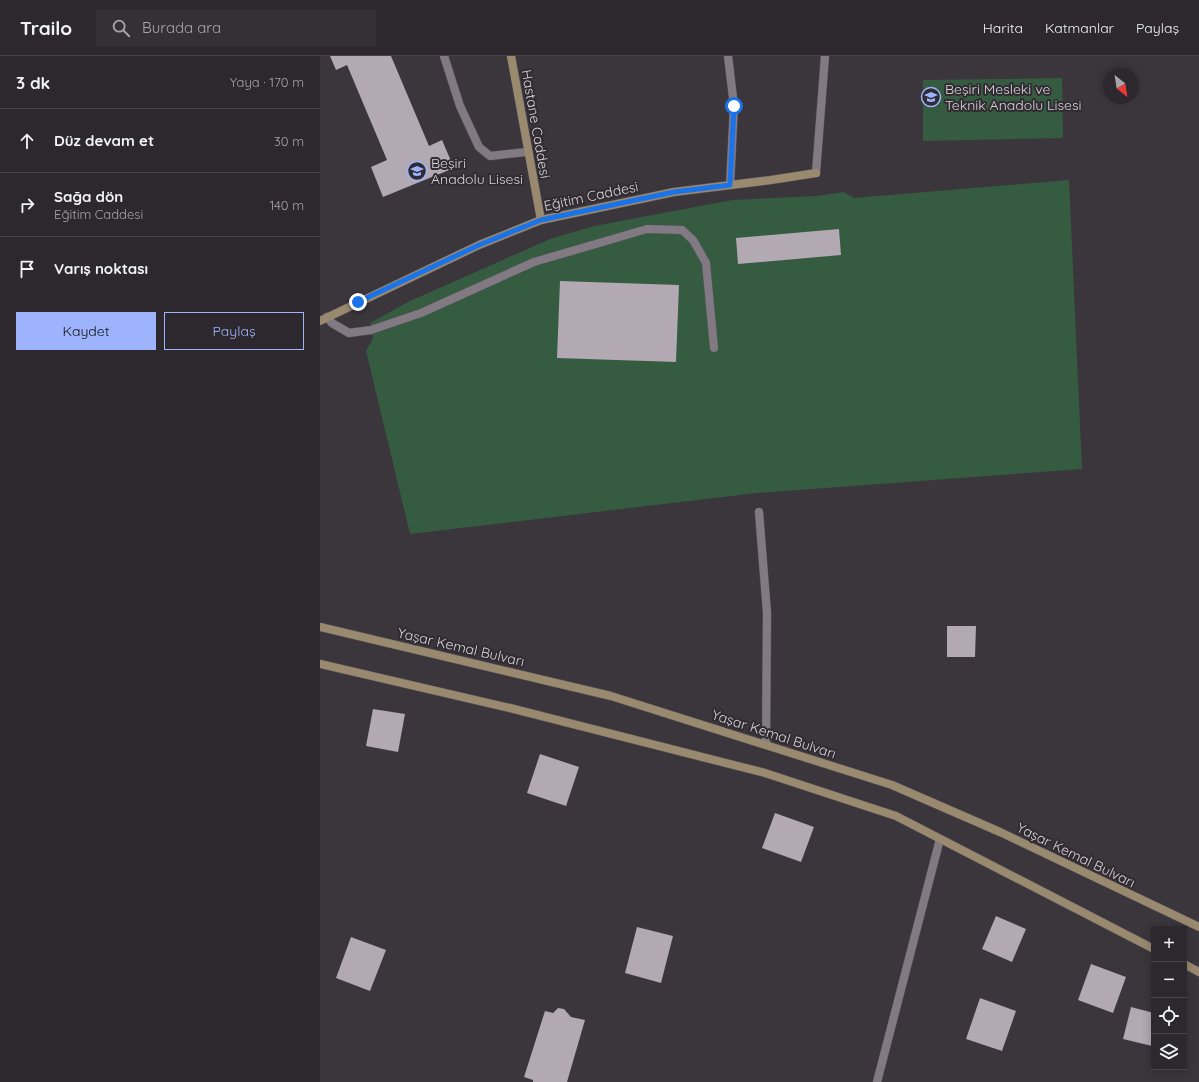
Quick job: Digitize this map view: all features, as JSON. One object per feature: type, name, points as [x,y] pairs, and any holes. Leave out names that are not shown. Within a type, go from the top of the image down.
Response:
[{"type":"main road","name":"Hastane Caddesi","points":[[511,56],[527,152],[541,220]]},
{"type":"main road","name":"Eğitim Caddesi","points":[[322,318],[479,245],[541,220],[674,192],[816,173]]},
{"type":"main road","name":"Yaşar Kemal Bulvarı","points":[[320,627],[611,696],[892,785],[1000,832],[1199,927]]},
{"type":"main road","points":[[320,664],[510,708],[765,773],[896,816],[1151,947]]},
{"type":"main road","points":[[1187,966],[1199,972]]},
{"type":"street","points":[[444,56],[460,106],[479,147],[490,156],[527,152]]},
{"type":"street","points":[[728,56],[734,106],[730,185]]},
{"type":"street","points":[[816,173],[825,56]]},
{"type":"street","points":[[322,318],[349,333],[371,330],[421,313],[534,262],[647,229],[682,230],[693,240],[706,262],[714,348]]},
{"type":"street","points":[[759,512],[767,613],[766,744]]},
{"type":"street","points":[[877,1082],[940,839]]},
{"type":"green space","points":[[1062,78],[1063,138],[923,141],[923,80]]},
{"type":"green space","points":[[1069,180],[1082,469],[757,493],[410,534],[366,351],[373,338],[370,323],[410,301],[550,239],[594,226],[732,200],[816,196],[844,192],[854,198]]},
{"type":"building","points":[[330,56],[391,56],[429,146],[442,140],[454,168],[383,197],[371,167],[387,160],[347,65],[336,70]]},
{"type":"building","points":[[839,229],[841,255],[738,264],[736,238]]},
{"type":"building","points":[[560,281],[679,285],[676,362],[557,358]]},
{"type":"building","points":[[947,626],[976,626],[975,657],[947,657]]},
{"type":"building","points":[[373,709],[405,714],[398,752],[366,746]]},
{"type":"building","points":[[540,754],[579,767],[566,806],[527,793]]},
{"type":"building","points":[[775,813],[814,827],[801,862],[762,848]]},
{"type":"building","points":[[996,916],[1026,929],[1012,962],[982,949]]},
{"type":"building","points":[[637,927],[673,936],[661,983],[625,973]]},
{"type":"building","points":[[351,937],[386,950],[370,991],[336,978]]},
{"type":"building","points":[[1091,964],[1126,977],[1113,1013],[1078,1000]]},
{"type":"building","points":[[980,998],[1016,1011],[1002,1051],[966,1039]]},
{"type":"building","points":[[1131,1007],[1151,1012],[1151,1046],[1123,1039]]},
{"type":"building","points":[[558,1008],[564,1009],[571,1017],[585,1020],[567,1082],[533,1082],[533,1080],[524,1077],[545,1011],[553,1013]]},
{"type":"place","name":"Beşiri Mesleki ve Teknik Anadolu Lisesi","points":[[931,97]]},
{"type":"place","name":"Beşiri Anadolu Lisesi","points":[[417,171]]},
{"type":"route","points":[[358,302],[479,245],[541,220],[674,192],[730,185],[734,106]]}]
